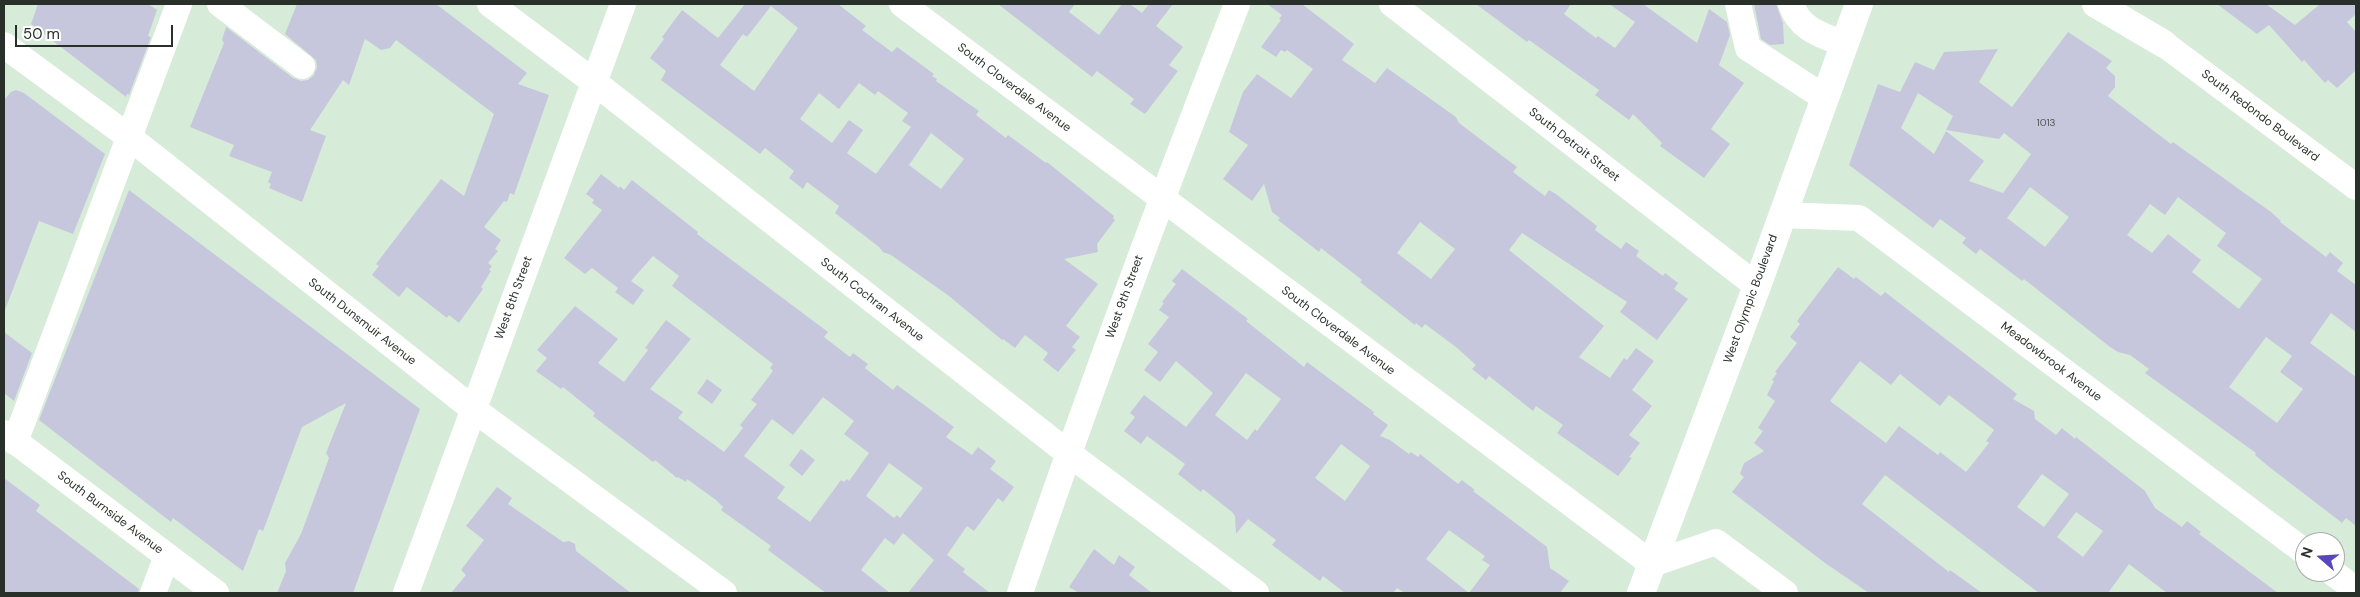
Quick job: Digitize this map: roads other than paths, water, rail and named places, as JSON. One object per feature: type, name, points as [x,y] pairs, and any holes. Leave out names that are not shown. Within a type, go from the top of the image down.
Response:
[{"type":"main road","name":"West Olympic Boulevard","points":[[1641,593],[1757,286],[1859,4]]},
{"type":"main road","points":[[2096,4],[2164,44]]},
{"type":"main road","points":[[2130,4],[2140,19],[2164,44]]},
{"type":"street","points":[[10,438],[129,137],[179,4]]},
{"type":"street","points":[[220,4],[302,66]]},
{"type":"street","name":"South Cochran Avenue","points":[[490,4],[594,82],[1068,453],[1256,593]]},
{"type":"street","name":"West 8th Street","points":[[406,593],[623,4]]},
{"type":"street","name":"South Cloverdale Avenue","points":[[902,4],[1652,564]]},
{"type":"street","name":"West 9th Street","points":[[1020,593],[1068,453],[1161,199],[1237,4]]},
{"type":"street","name":"South Detroit Street","points":[[1392,4],[1757,286]]},
{"type":"street","points":[[1738,4],[1748,48],[1824,98]]},
{"type":"street","points":[[1791,4],[1794,14],[1810,30],[1844,44]]},
{"type":"street","name":"South Redondo Boulevard","points":[[2164,44],[2356,187]]},
{"type":"street","name":"South Dunsmuir Avenue","points":[[4,45],[129,137],[473,408],[724,593]]},
{"type":"street","name":"Meadowbrook Avenue","points":[[1782,214],[1859,218],[2295,545]]},
{"type":"street","name":"South Burnside Avenue","points":[[10,438],[216,593]]},
{"type":"street","points":[[1652,564],[1716,542],[1785,593]]},
{"type":"street","points":[[153,593],[167,556]]},
{"type":"street","points":[[2345,582],[2356,590]]}]
